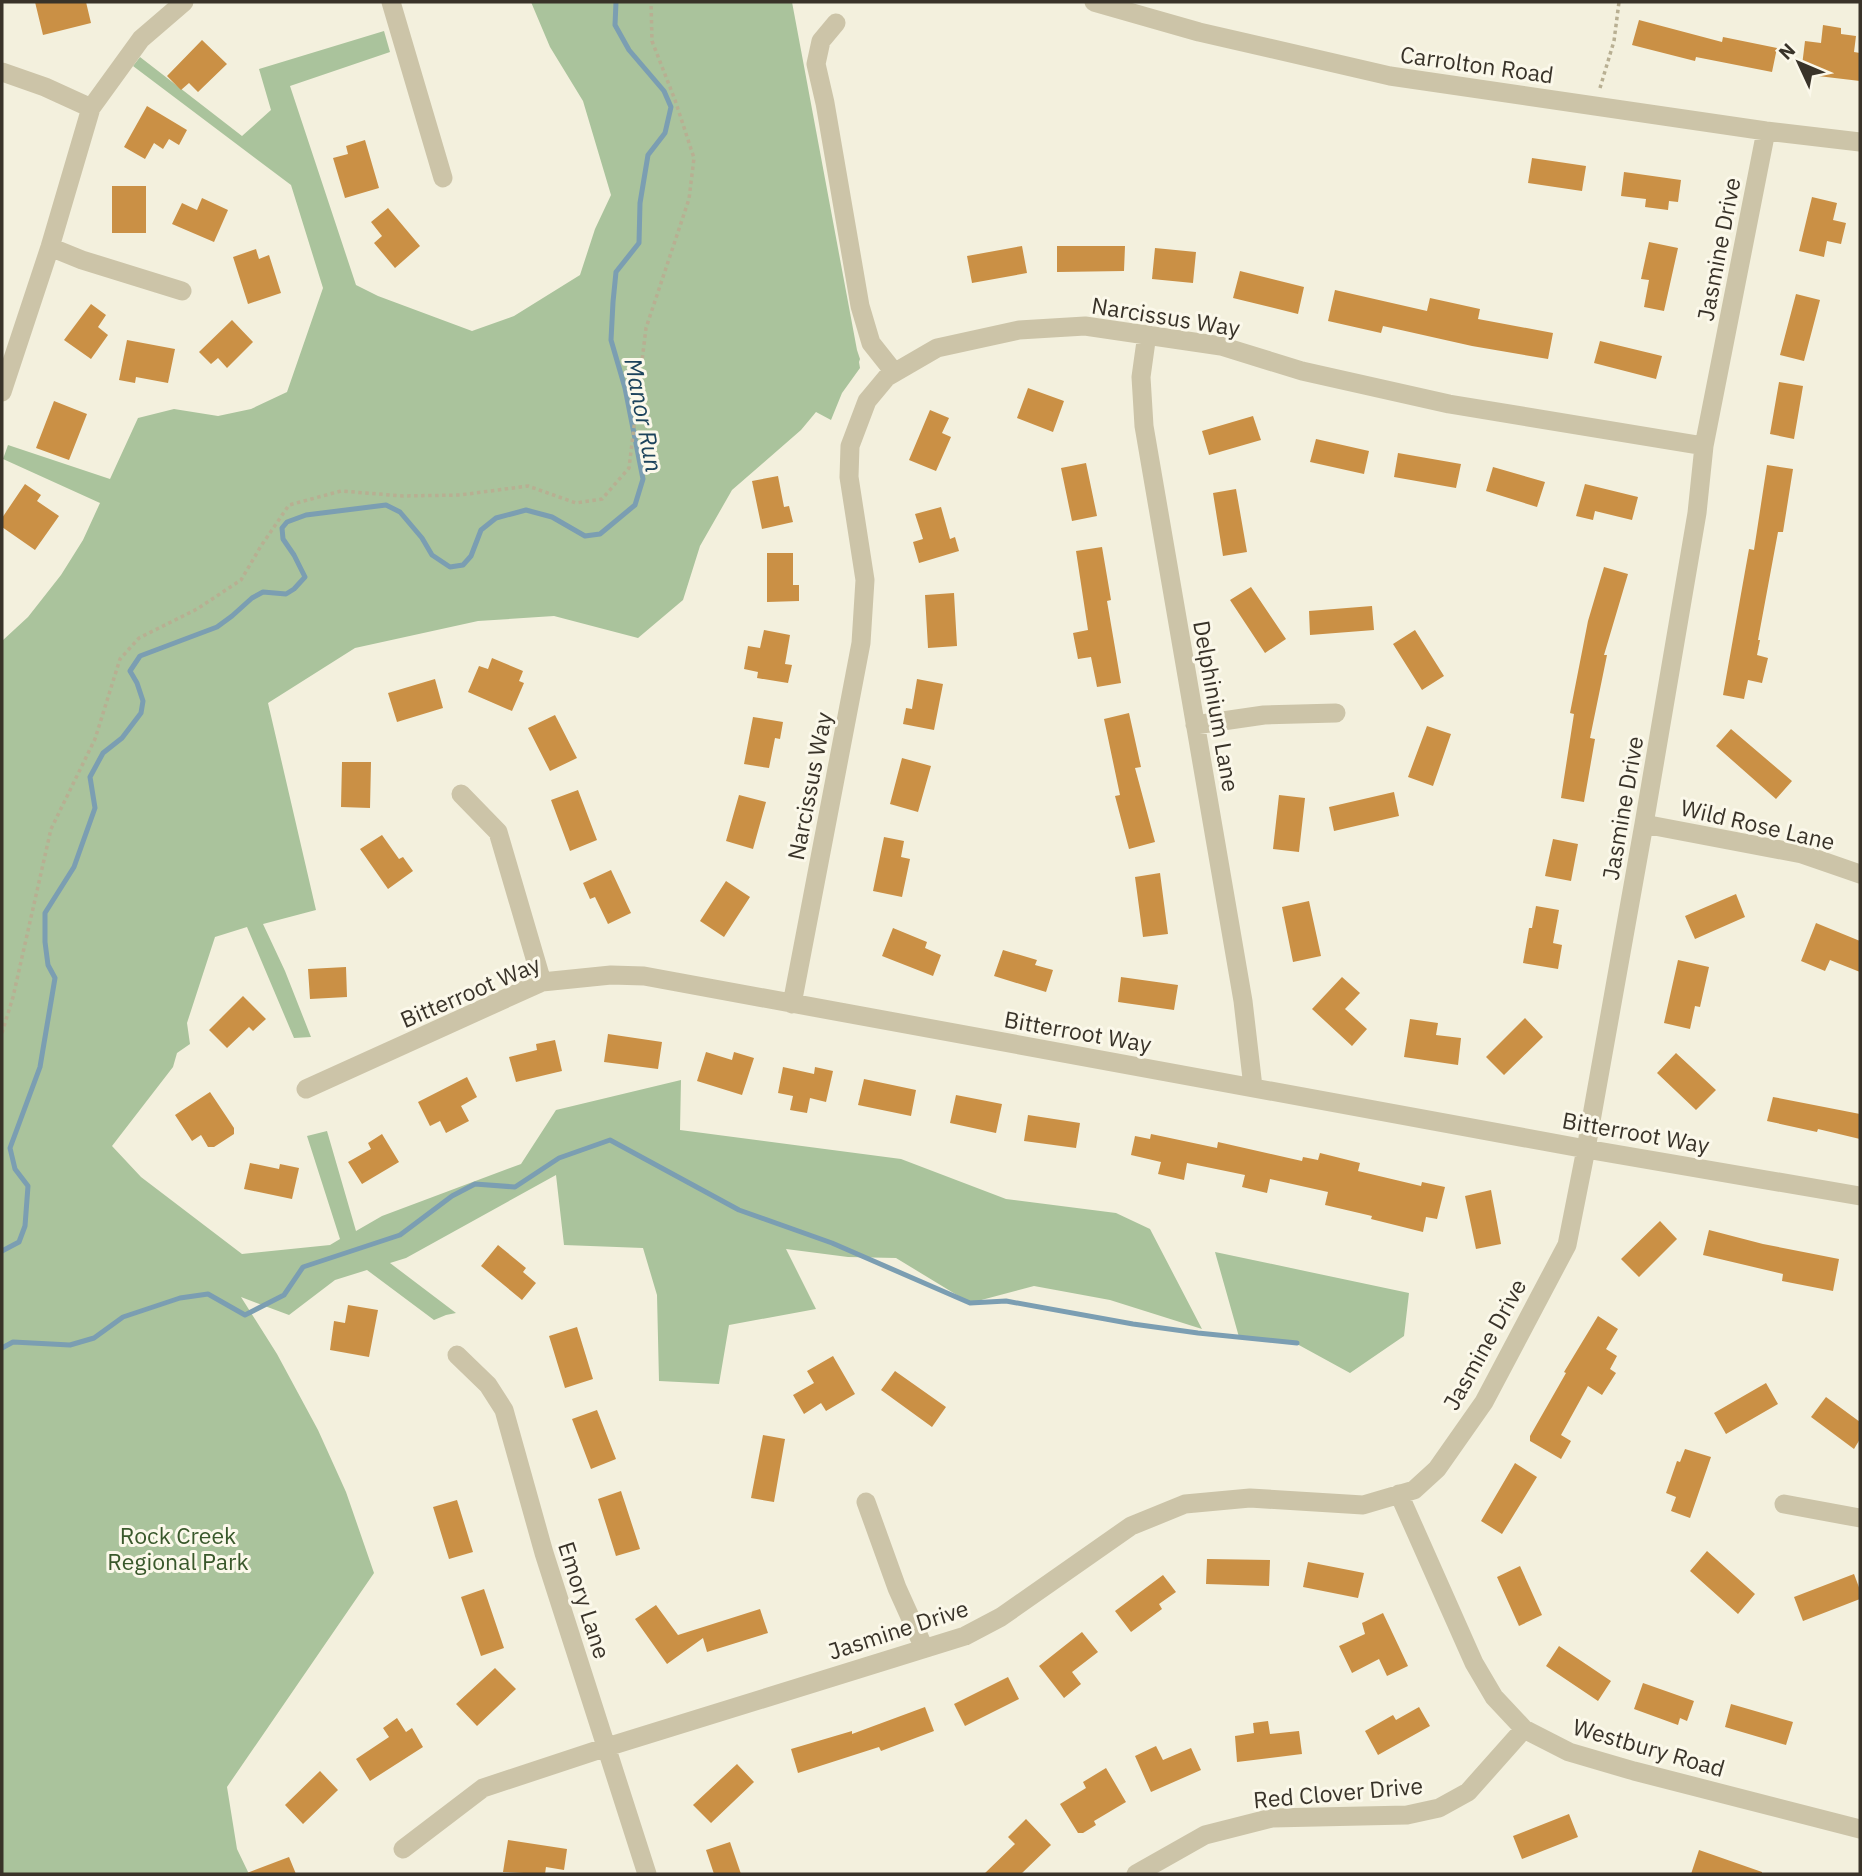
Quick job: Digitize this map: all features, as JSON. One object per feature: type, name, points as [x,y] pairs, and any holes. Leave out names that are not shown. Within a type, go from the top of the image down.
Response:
[{"type":"street","points":[[2,392],[50,247],[91,108],[141,39],[184,2]]},
{"type":"street","points":[[391,2],[443,178]]},
{"type":"street","name":"Carrolton Road","points":[[1094,2],[1199,32],[1390,76],[1766,131],[1860,142]]},
{"type":"street","points":[[836,23],[821,41],[816,64],[860,306],[871,343],[894,372]]},
{"type":"street","points":[[2,72],[45,87],[91,108]]},
{"type":"street","name":"Jasmine Drive","points":[[404,1849],[483,1788],[965,1636],[1001,1617],[1131,1526],[1185,1504],[1250,1498],[1363,1505],[1414,1490],[1437,1469],[1484,1402],[1567,1245],[1644,824],[1697,513],[1704,446],[1766,131]]},
{"type":"street","points":[[50,247],[82,260],[182,291]]},
{"type":"street","name":"Narcissus Way","points":[[792,1004],[861,643],[864,580],[849,477],[850,446],[867,401],[894,372],[937,348],[1019,330],[1085,326],[1221,346],[1302,371],[1449,404],[1704,446]]},
{"type":"street","name":"Delphinium Lane","points":[[1147,334],[1141,377],[1144,426],[1243,1001],[1253,1087]]},
{"type":"street","points":[[1195,726],[1264,715],[1336,713]]},
{"type":"street","points":[[461,794],[498,832],[541,982]]},
{"type":"street","name":"Wild Rose Lane","points":[[1644,824],[1802,854],[1860,874]]},
{"type":"street","name":"Bitterroot Way","points":[[306,1089],[541,982],[611,975],[644,976],[1586,1149],[1860,1196]]},
{"type":"street","name":"Emory Lane","points":[[457,1355],[488,1385],[504,1410],[544,1553],[647,1874]]},
{"type":"street","name":"Westbury Road","points":[[1399,1493],[1474,1663],[1494,1697],[1524,1729],[1569,1752],[1860,1829]]},
{"type":"street","points":[[866,1502],[897,1588],[924,1648]]},
{"type":"street","points":[[1784,1504],[1860,1518]]},
{"type":"street","name":"Red Clover Drive","points":[[1136,1874],[1205,1835],[1272,1818],[1407,1815],[1439,1808],[1468,1792],[1524,1729]]},
{"type":"path","points":[[2,1033],[13,997],[51,829],[95,739],[120,659],[139,638],[197,609],[241,580],[289,505],[341,491],[403,496],[448,495],[528,486],[576,503],[602,499],[629,468],[646,328],[689,199],[694,158],[652,41],[650,2]]},
{"type":"path","points":[[1595,106],[1614,41],[1619,2]]},
{"type":"green space","name":"Rock Creek Regional Park","points":[[531,2],[792,2],[860,368],[842,393],[831,420],[816,412],[801,430],[732,490],[700,546],[683,600],[638,638],[554,616],[478,621],[355,648],[268,703],[316,910],[263,924],[311,1037],[294,1038],[247,927],[215,937],[187,1023],[190,1044],[177,1053],[173,1067],[112,1146],[141,1177],[242,1254],[330,1245],[340,1239],[307,1136],[327,1131],[356,1231],[382,1216],[521,1164],[556,1110],[681,1080],[680,1130],[901,1159],[1006,1199],[1116,1213],[1150,1229],[1202,1329],[1110,1300],[1034,1286],[970,1303],[896,1258],[848,1257],[786,1249],[816,1309],[729,1325],[719,1384],[659,1381],[657,1295],[643,1248],[564,1245],[556,1175],[406,1258],[390,1263],[456,1313],[434,1320],[367,1270],[335,1280],[289,1315],[241,1297],[277,1354],[318,1430],[346,1492],[374,1573],[227,1787],[237,1849],[249,1874],[2,1874],[2,641],[28,617],[61,575],[83,540],[100,503],[3,459],[8,445],[110,479],[138,418],[174,409],[218,416],[251,409],[287,392],[323,288],[291,185],[133,66],[140,57],[242,136],[271,110],[259,69],[384,31],[390,52],[290,86],[356,285],[378,296],[472,331],[514,316],[580,275],[595,229],[611,195],[583,101],[550,47]]},
{"type":"green space","points":[[1215,1252],[1409,1293],[1404,1336],[1350,1373],[1297,1344],[1239,1337]]},
{"type":"building","points":[[35,2],[86,2],[91,23],[43,35]]},
{"type":"building","points":[[1639,20],[1722,42],[1723,37],[1777,48],[1772,72],[1696,57],[1695,61],[1632,45]]},
{"type":"building","points":[[1823,25],[1841,28],[1841,34],[1856,36],[1854,52],[1860,53],[1860,81],[1801,74],[1805,41],[1821,43]]},
{"type":"building","points":[[202,40],[227,64],[198,92],[189,83],[181,90],[167,76]]},
{"type":"building","points":[[147,106],[187,130],[179,145],[169,139],[163,149],[154,143],[145,159],[124,147]]},
{"type":"building","points":[[365,140],[379,188],[345,198],[333,158],[348,154],[346,146]]},
{"type":"building","points":[[1532,158],[1586,166],[1582,191],[1528,183]]},
{"type":"building","points":[[1624,172],[1681,180],[1678,202],[1669,201],[1668,210],[1645,207],[1646,199],[1621,196]]},
{"type":"building","points":[[112,186],[146,186],[146,233],[112,233]]},
{"type":"building","points":[[1812,197],[1837,203],[1833,220],[1846,223],[1841,244],[1827,241],[1824,257],[1799,251]]},
{"type":"building","points":[[202,198],[228,210],[214,242],[172,224],[182,203],[197,210]]},
{"type":"building","points":[[388,208],[420,246],[395,268],[374,243],[382,236],[371,222]]},
{"type":"building","points":[[1649,242],[1678,248],[1664,311],[1644,307],[1649,280],[1641,279]]},
{"type":"building","points":[[1022,246],[1027,273],[972,283],[967,256]]},
{"type":"building","points":[[1057,246],[1125,246],[1124,271],[1057,272]]},
{"type":"building","points":[[1155,248],[1196,252],[1193,283],[1152,279]]},
{"type":"building","points":[[256,249],[259,259],[269,255],[281,293],[248,304],[233,257]]},
{"type":"building","points":[[1240,271],[1304,287],[1298,314],[1233,298]]},
{"type":"building","points":[[1335,290],[1427,311],[1430,298],[1480,309],[1478,319],[1553,333],[1548,359],[1472,346],[1383,326],[1381,333],[1328,321]]},
{"type":"building","points":[[1796,294],[1820,300],[1804,361],[1780,355]]},
{"type":"building","points":[[91,304],[106,315],[98,327],[108,335],[91,359],[64,340]]},
{"type":"building","points":[[232,320],[253,342],[227,368],[218,358],[211,364],[199,352]]},
{"type":"building","points":[[127,340],[175,349],[168,383],[136,377],[135,383],[119,380]]},
{"type":"building","points":[[1600,341],[1662,356],[1656,379],[1594,363]]},
{"type":"building","points":[[1779,382],[1803,386],[1794,439],[1770,434]]},
{"type":"building","points":[[1028,388],[1064,401],[1053,432],[1017,418]]},
{"type":"building","points":[[54,401],[87,414],[69,460],[36,448]]},
{"type":"building","points":[[930,410],[949,418],[942,433],[951,437],[936,471],[909,460]]},
{"type":"building","points":[[1253,416],[1261,440],[1209,455],[1202,431]]},
{"type":"building","points":[[1316,439],[1369,451],[1364,474],[1310,462]]},
{"type":"building","points":[[1398,453],[1461,464],[1456,488],[1394,477]]},
{"type":"building","points":[[1086,463],[1097,516],[1072,521],[1061,468]]},
{"type":"building","points":[[1767,465],[1793,469],[1783,532],[1778,532],[1758,640],[1757,655],[1768,658],[1762,683],[1748,680],[1744,699],[1723,695],[1749,549],[1754,550]]},
{"type":"building","points":[[1493,467],[1545,482],[1537,507],[1486,491]]},
{"type":"building","points":[[778,476],[784,507],[789,506],[793,522],[762,529],[752,481]]},
{"type":"building","points":[[25,484],[41,495],[37,501],[59,516],[35,550],[2,527],[2,518]]},
{"type":"building","points":[[1585,484],[1638,497],[1632,520],[1595,511],[1593,520],[1576,516]]},
{"type":"building","points":[[1236,489],[1247,552],[1223,556],[1213,493]]},
{"type":"building","points":[[941,507],[950,539],[955,537],[959,551],[919,563],[913,542],[923,539],[915,514]]},
{"type":"building","points":[[1102,547],[1111,600],[1107,601],[1121,683],[1097,687],[1091,657],[1078,659],[1073,633],[1088,630],[1076,551]]},
{"type":"building","points":[[767,553],[793,553],[793,585],[799,585],[799,601],[767,602]]},
{"type":"building","points":[[1604,567],[1628,574],[1604,655],[1607,655],[1590,738],[1595,739],[1584,802],[1561,798],[1574,714],[1570,713],[1588,621]]},
{"type":"building","points":[[1251,587],[1286,639],[1265,653],[1230,600]]},
{"type":"building","points":[[954,593],[957,646],[928,648],[925,595]]},
{"type":"building","points":[[1372,606],[1374,630],[1310,635],[1309,611]]},
{"type":"building","points":[[764,630],[790,635],[785,664],[792,665],[788,683],[757,678],[758,672],[744,669],[748,646],[760,648]]},
{"type":"building","points":[[1415,630],[1444,676],[1422,690],[1393,644]]},
{"type":"building","points":[[492,658],[523,671],[519,681],[524,683],[512,711],[468,692],[479,666],[488,669]]},
{"type":"building","points":[[435,679],[443,708],[397,722],[388,693]]},
{"type":"building","points":[[917,679],[943,684],[934,730],[903,724],[906,708],[912,709]]},
{"type":"building","points":[[1129,713],[1141,767],[1135,768],[1155,842],[1129,849],[1115,796],[1120,795],[1104,719]]},
{"type":"building","points":[[555,715],[577,758],[550,771],[528,728]]},
{"type":"building","points":[[753,717],[783,722],[780,739],[775,738],[769,768],[744,764]]},
{"type":"building","points":[[1427,726],[1451,734],[1433,786],[1408,777]]},
{"type":"building","points":[[1731,729],[1792,781],[1776,799],[1716,746]]},
{"type":"building","points":[[902,758],[931,766],[918,812],[890,804]]},
{"type":"building","points":[[342,762],[371,762],[370,808],[341,807]]},
{"type":"building","points":[[578,790],[597,840],[570,851],[551,800]]},
{"type":"building","points":[[1394,792],[1399,816],[1334,831],[1329,807]]},
{"type":"building","points":[[739,795],[766,802],[753,849],[726,841]]},
{"type":"building","points":[[1279,795],[1305,798],[1299,852],[1273,849]]},
{"type":"building","points":[[382,835],[399,859],[403,857],[413,871],[388,889],[360,849]]},
{"type":"building","points":[[884,837],[904,841],[901,857],[910,859],[902,897],[873,891]]},
{"type":"building","points":[[1553,839],[1578,844],[1571,881],[1545,876]]},
{"type":"building","points":[[611,870],[631,913],[608,924],[595,897],[590,899],[583,883]]},
{"type":"building","points":[[1160,873],[1168,934],[1143,937],[1135,877]]},
{"type":"building","points":[[726,881],[750,897],[724,937],[700,921]]},
{"type":"building","points":[[1736,894],[1745,917],[1695,939],[1685,916]]},
{"type":"building","points":[[1309,901],[1321,956],[1293,962],[1282,907]]},
{"type":"building","points":[[1536,906],[1559,910],[1553,943],[1562,945],[1558,969],[1523,963]]},
{"type":"building","points":[[1816,923],[1860,941],[1860,972],[1830,960],[1825,971],[1801,961]]},
{"type":"building","points":[[893,928],[927,942],[925,948],[941,955],[933,976],[882,956]]},
{"type":"building","points":[[1003,950],[1037,960],[1035,965],[1053,970],[1046,992],[994,976]]},
{"type":"building","points":[[1678,960],[1709,967],[1700,1007],[1695,1006],[1690,1029],[1664,1023]]},
{"type":"building","points":[[346,967],[347,997],[310,999],[308,969]]},
{"type":"building","points":[[1121,977],[1178,985],[1174,1010],[1118,1002]]},
{"type":"building","points":[[1342,977],[1360,993],[1345,1009],[1367,1029],[1352,1046],[1312,1009]]},
{"type":"building","points":[[243,996],[266,1019],[253,1031],[249,1027],[227,1048],[209,1030]]},
{"type":"building","points":[[1525,1018],[1543,1037],[1504,1075],[1486,1057]]},
{"type":"building","points":[[1410,1019],[1438,1023],[1436,1035],[1461,1038],[1458,1065],[1404,1057]]},
{"type":"building","points":[[608,1034],[662,1042],[658,1069],[604,1062]]},
{"type":"building","points":[[555,1040],[562,1071],[516,1082],[509,1057],[537,1050],[536,1044]]},
{"type":"building","points":[[706,1052],[732,1060],[734,1052],[754,1058],[742,1095],[697,1081]]},
{"type":"building","points":[[1676,1053],[1716,1090],[1696,1110],[1657,1073]]},
{"type":"building","points":[[783,1067],[814,1074],[815,1067],[833,1071],[826,1102],[810,1098],[807,1113],[790,1110],[793,1096],[778,1093]]},
{"type":"building","points":[[467,1077],[477,1097],[461,1106],[469,1121],[446,1133],[440,1121],[430,1126],[418,1102]]},
{"type":"building","points":[[864,1079],[916,1090],[911,1116],[858,1105]]},
{"type":"building","points":[[210,1092],[234,1128],[234,1134],[214,1147],[208,1147],[201,1135],[192,1141],[175,1115]]},
{"type":"building","points":[[956,1095],[1002,1104],[996,1133],[950,1123]]},
{"type":"building","points":[[1773,1097],[1860,1114],[1860,1139],[1767,1121]]},
{"type":"building","points":[[1028,1115],[1080,1123],[1076,1148],[1024,1141]]},
{"type":"building","points":[[382,1134],[399,1162],[362,1184],[348,1162],[371,1149],[368,1143]]},
{"type":"building","points":[[1151,1134],[1217,1148],[1218,1142],[1302,1161],[1303,1157],[1318,1160],[1320,1153],[1360,1163],[1358,1171],[1421,1186],[1422,1182],[1445,1187],[1437,1219],[1426,1217],[1423,1232],[1325,1205],[1328,1192],[1270,1179],[1267,1193],[1242,1187],[1245,1175],[1187,1163],[1184,1180],[1158,1174],[1161,1162],[1131,1155],[1135,1136],[1150,1139]]},
{"type":"building","points":[[250,1163],[279,1169],[280,1164],[299,1168],[292,1199],[244,1189]]},
{"type":"building","points":[[1491,1190],[1501,1244],[1476,1249],[1465,1196]]},
{"type":"building","points":[[1660,1221],[1677,1239],[1639,1277],[1621,1259]]},
{"type":"building","points":[[1709,1230],[1839,1259],[1833,1291],[1782,1281],[1783,1274],[1703,1255]]},
{"type":"building","points":[[498,1245],[526,1268],[523,1272],[536,1283],[522,1300],[481,1266]]},
{"type":"building","points":[[348,1305],[378,1310],[369,1357],[330,1350],[334,1321],[345,1323]]},
{"type":"building","points":[[1598,1316],[1618,1329],[1606,1349],[1617,1356],[1610,1369],[1616,1373],[1602,1395],[1588,1386],[1561,1435],[1571,1441],[1561,1459],[1530,1441],[1530,1436]]},
{"type":"building","points":[[577,1327],[593,1379],[565,1388],[549,1336]]},
{"type":"building","points":[[833,1356],[855,1394],[826,1411],[821,1403],[804,1414],[793,1395],[814,1383],[807,1371]]},
{"type":"building","points":[[895,1371],[946,1407],[932,1427],[881,1390]]},
{"type":"building","points":[[1766,1383],[1778,1404],[1726,1434],[1714,1413]]},
{"type":"building","points":[[1826,1397],[1860,1422],[1860,1439],[1854,1449],[1811,1417]]},
{"type":"building","points":[[597,1410],[616,1459],[591,1469],[572,1419]]},
{"type":"building","points":[[763,1435],[785,1439],[774,1502],[751,1498]]},
{"type":"building","points":[[1685,1449],[1711,1457],[1690,1518],[1671,1511],[1676,1497],[1666,1493],[1677,1461],[1680,1462]]},
{"type":"building","points":[[1515,1463],[1537,1477],[1502,1534],[1481,1521]]},
{"type":"building","points":[[621,1491],[640,1549],[616,1556],[598,1499]]},
{"type":"building","points":[[457,1500],[473,1552],[449,1559],[433,1507]]},
{"type":"building","points":[[1707,1551],[1755,1594],[1738,1614],[1690,1571]]},
{"type":"building","points":[[1207,1559],[1270,1560],[1269,1586],[1206,1584]]},
{"type":"building","points":[[1308,1562],[1364,1573],[1358,1598],[1303,1587]]},
{"type":"building","points":[[1520,1566],[1542,1615],[1519,1626],[1497,1577]]},
{"type":"building","points":[[1854,1574],[1860,1590],[1860,1599],[1803,1621],[1794,1597]]},
{"type":"building","points":[[1163,1575],[1176,1592],[1159,1604],[1162,1609],[1131,1632],[1115,1611]]},
{"type":"building","points":[[484,1589],[504,1648],[481,1656],[461,1597]]},
{"type":"building","points":[[656,1605],[678,1635],[760,1609],[768,1633],[707,1652],[703,1638],[667,1664],[635,1619]]},
{"type":"building","points":[[1383,1613],[1408,1666],[1387,1676],[1379,1659],[1352,1673],[1339,1646],[1365,1634],[1362,1623]]},
{"type":"building","points":[[1082,1632],[1098,1652],[1072,1672],[1081,1684],[1064,1698],[1039,1666]]},
{"type":"building","points":[[1559,1646],[1611,1681],[1598,1701],[1546,1666]]},
{"type":"building","points":[[495,1668],[516,1689],[477,1726],[456,1704]]},
{"type":"building","points":[[1008,1677],[1019,1699],[965,1726],[954,1704]]},
{"type":"building","points":[[1643,1683],[1694,1701],[1687,1721],[1680,1718],[1678,1725],[1634,1709]]},
{"type":"building","points":[[1731,1704],[1793,1722],[1786,1745],[1725,1727]]},
{"type":"building","points":[[925,1707],[934,1731],[881,1751],[879,1747],[798,1773],[791,1749],[852,1731],[852,1734]]},
{"type":"building","points":[[1419,1707],[1430,1726],[1378,1755],[1365,1731],[1393,1715],[1396,1720]]},
{"type":"building","points":[[397,1718],[406,1732],[412,1728],[423,1747],[370,1781],[356,1759],[389,1737],[383,1728]]},
{"type":"building","points":[[1268,1721],[1270,1734],[1299,1731],[1302,1754],[1237,1762],[1235,1736],[1254,1733],[1253,1723]]},
{"type":"building","points":[[1156,1746],[1163,1760],[1191,1748],[1201,1770],[1151,1792],[1135,1756]]},
{"type":"building","points":[[737,1764],[754,1782],[711,1823],[693,1805]]},
{"type":"building","points":[[1106,1768],[1126,1802],[1094,1821],[1096,1825],[1078,1833],[1060,1804],[1086,1788],[1083,1782]]},
{"type":"building","points":[[320,1771],[338,1790],[303,1824],[285,1805]]},
{"type":"building","points":[[1569,1814],[1578,1837],[1522,1859],[1513,1836]]},
{"type":"building","points":[[1026,1819],[1051,1845],[1021,1874],[984,1874],[1015,1844],[1008,1837]]},
{"type":"building","points":[[508,1840],[567,1849],[564,1870],[546,1867],[545,1874],[503,1872]]},
{"type":"building","points":[[730,1842],[741,1874],[714,1874],[706,1850]]},
{"type":"building","points":[[1699,1850],[1762,1872],[1762,1874],[1691,1874]]},
{"type":"building","points":[[289,1857],[296,1874],[247,1873]]},
{"type":"waterway","name":"Manor Run","points":[[2,1251],[19,1242],[25,1226],[28,1186],[15,1169],[10,1148],[40,1067],[55,978],[48,965],[45,913],[74,867],[95,808],[90,777],[103,753],[122,738],[141,713],[143,701],[130,671],[140,656],[217,627],[263,592],[286,594],[294,589],[305,577],[283,539],[282,528],[287,522],[306,515],[386,505],[400,512],[422,538],[432,555],[450,567],[463,565],[471,556],[481,530],[496,518],[526,510],[552,517],[585,536],[600,534],[635,505],[643,479],[625,388],[611,340],[613,302],[616,272],[639,243],[640,203],[648,155],[665,133],[671,107],[664,91],[629,50],[615,25],[616,2]]},
{"type":"waterway","points":[[2,1348],[13,1342],[70,1345],[94,1338],[123,1317],[180,1298],[208,1294],[245,1315],[284,1295],[303,1267],[400,1235],[452,1196],[475,1184],[515,1187],[559,1158],[610,1140],[739,1210],[832,1243],[970,1303],[1006,1301],[1133,1324],[1297,1343]]}]
